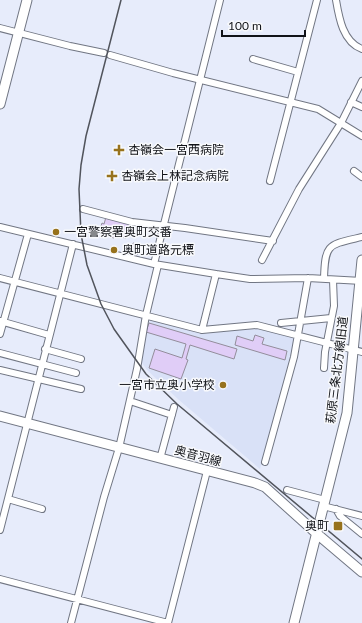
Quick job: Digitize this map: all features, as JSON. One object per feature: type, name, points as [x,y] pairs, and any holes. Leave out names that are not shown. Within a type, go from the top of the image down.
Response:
[{"type":"main road","points":[[0,104],[27,0]]},
{"type":"main road","name":"萩原三条北方線旧道","points":[[294,623],[347,413],[357,351],[362,260]]},
{"type":"main road","name":"奥音羽線","points":[[0,416],[255,483],[265,487],[362,572]]},
{"type":"street","points":[[71,623],[104,497],[119,448],[137,369],[163,226],[220,0]]},
{"type":"street","points":[[270,181],[317,0]]},
{"type":"street","points":[[332,0],[336,0],[341,24],[346,35],[356,47],[362,49]]},
{"type":"street","points":[[0,28],[107,54],[318,109],[362,136]]},
{"type":"street","points":[[253,59],[298,72]]},
{"type":"street","points":[[262,260],[302,184],[341,123],[362,81]]},
{"type":"street","points":[[351,102],[362,107]]},
{"type":"street","points":[[354,171],[362,177]]},
{"type":"street","points":[[83,209],[132,222],[273,241]]},
{"type":"street","points":[[0,227],[156,264],[216,274],[250,279],[308,278],[361,281]]},
{"type":"street","points":[[0,334],[2,322],[28,234]]},
{"type":"street","points":[[324,279],[325,257],[328,249],[334,244],[362,237]]},
{"type":"street","points":[[0,530],[73,244]]},
{"type":"street","points":[[202,330],[216,274]]},
{"type":"street","points":[[265,462],[294,357],[308,278]]},
{"type":"street","points":[[1,280],[15,282],[202,330],[257,325],[357,351]]},
{"type":"street","points":[[324,368],[325,352],[334,306],[333,280]]},
{"type":"street","points":[[281,323],[331,318]]},
{"type":"street","points":[[2,322],[49,335]]},
{"type":"street","points":[[45,349],[81,358]]},
{"type":"street","points":[[0,353],[76,373]]},
{"type":"street","points":[[0,370],[81,389]]},
{"type":"street","points":[[130,401],[172,415]]},
{"type":"street","points":[[160,459],[174,408]]},
{"type":"street","points":[[0,579],[168,623],[207,471]]},
{"type":"street","points":[[287,490],[324,503],[336,509],[362,516]]},
{"type":"street","points":[[8,499],[42,509]]},
{"type":"street","points":[[336,509],[340,516],[362,534]]},
{"type":"shaded area","name":"一宮市立奥小学校","points":[[152,320],[202,334],[260,328],[296,337],[291,360],[260,469],[179,400],[147,370],[140,360],[148,323]]},
{"type":"building","points":[[106,217],[130,224],[126,238],[115,236],[114,238],[110,237],[111,235],[99,232]]},
{"type":"building","points":[[133,243],[140,245],[137,255],[125,252],[127,246],[132,247]]},
{"type":"building","points":[[149,323],[237,349],[234,359],[190,345],[186,359],[188,360],[181,379],[149,368],[155,349],[182,358],[186,344],[146,332]]},
{"type":"building","points":[[255,335],[264,338],[262,344],[287,351],[285,360],[235,345],[237,336],[253,341]]},
{"type":"railway","points":[[121,0],[86,136],[79,189],[81,234],[87,265],[101,304],[114,329],[146,374],[177,404],[362,559]]},
{"type":"place","name":"杏嶺会一宮西病院","points":[[119,150]]},
{"type":"place","name":"杏嶺会上林記念病院","points":[[112,176]]},
{"type":"place","name":"一宮警察署奥町交番","points":[[56,232]]},
{"type":"place","name":"奥町道路元標","points":[[114,250]]},
{"type":"place","name":"一宮市立奥小学校","points":[[223,385]]},
{"type":"place","name":"奥町","points":[[338,526]]}]
